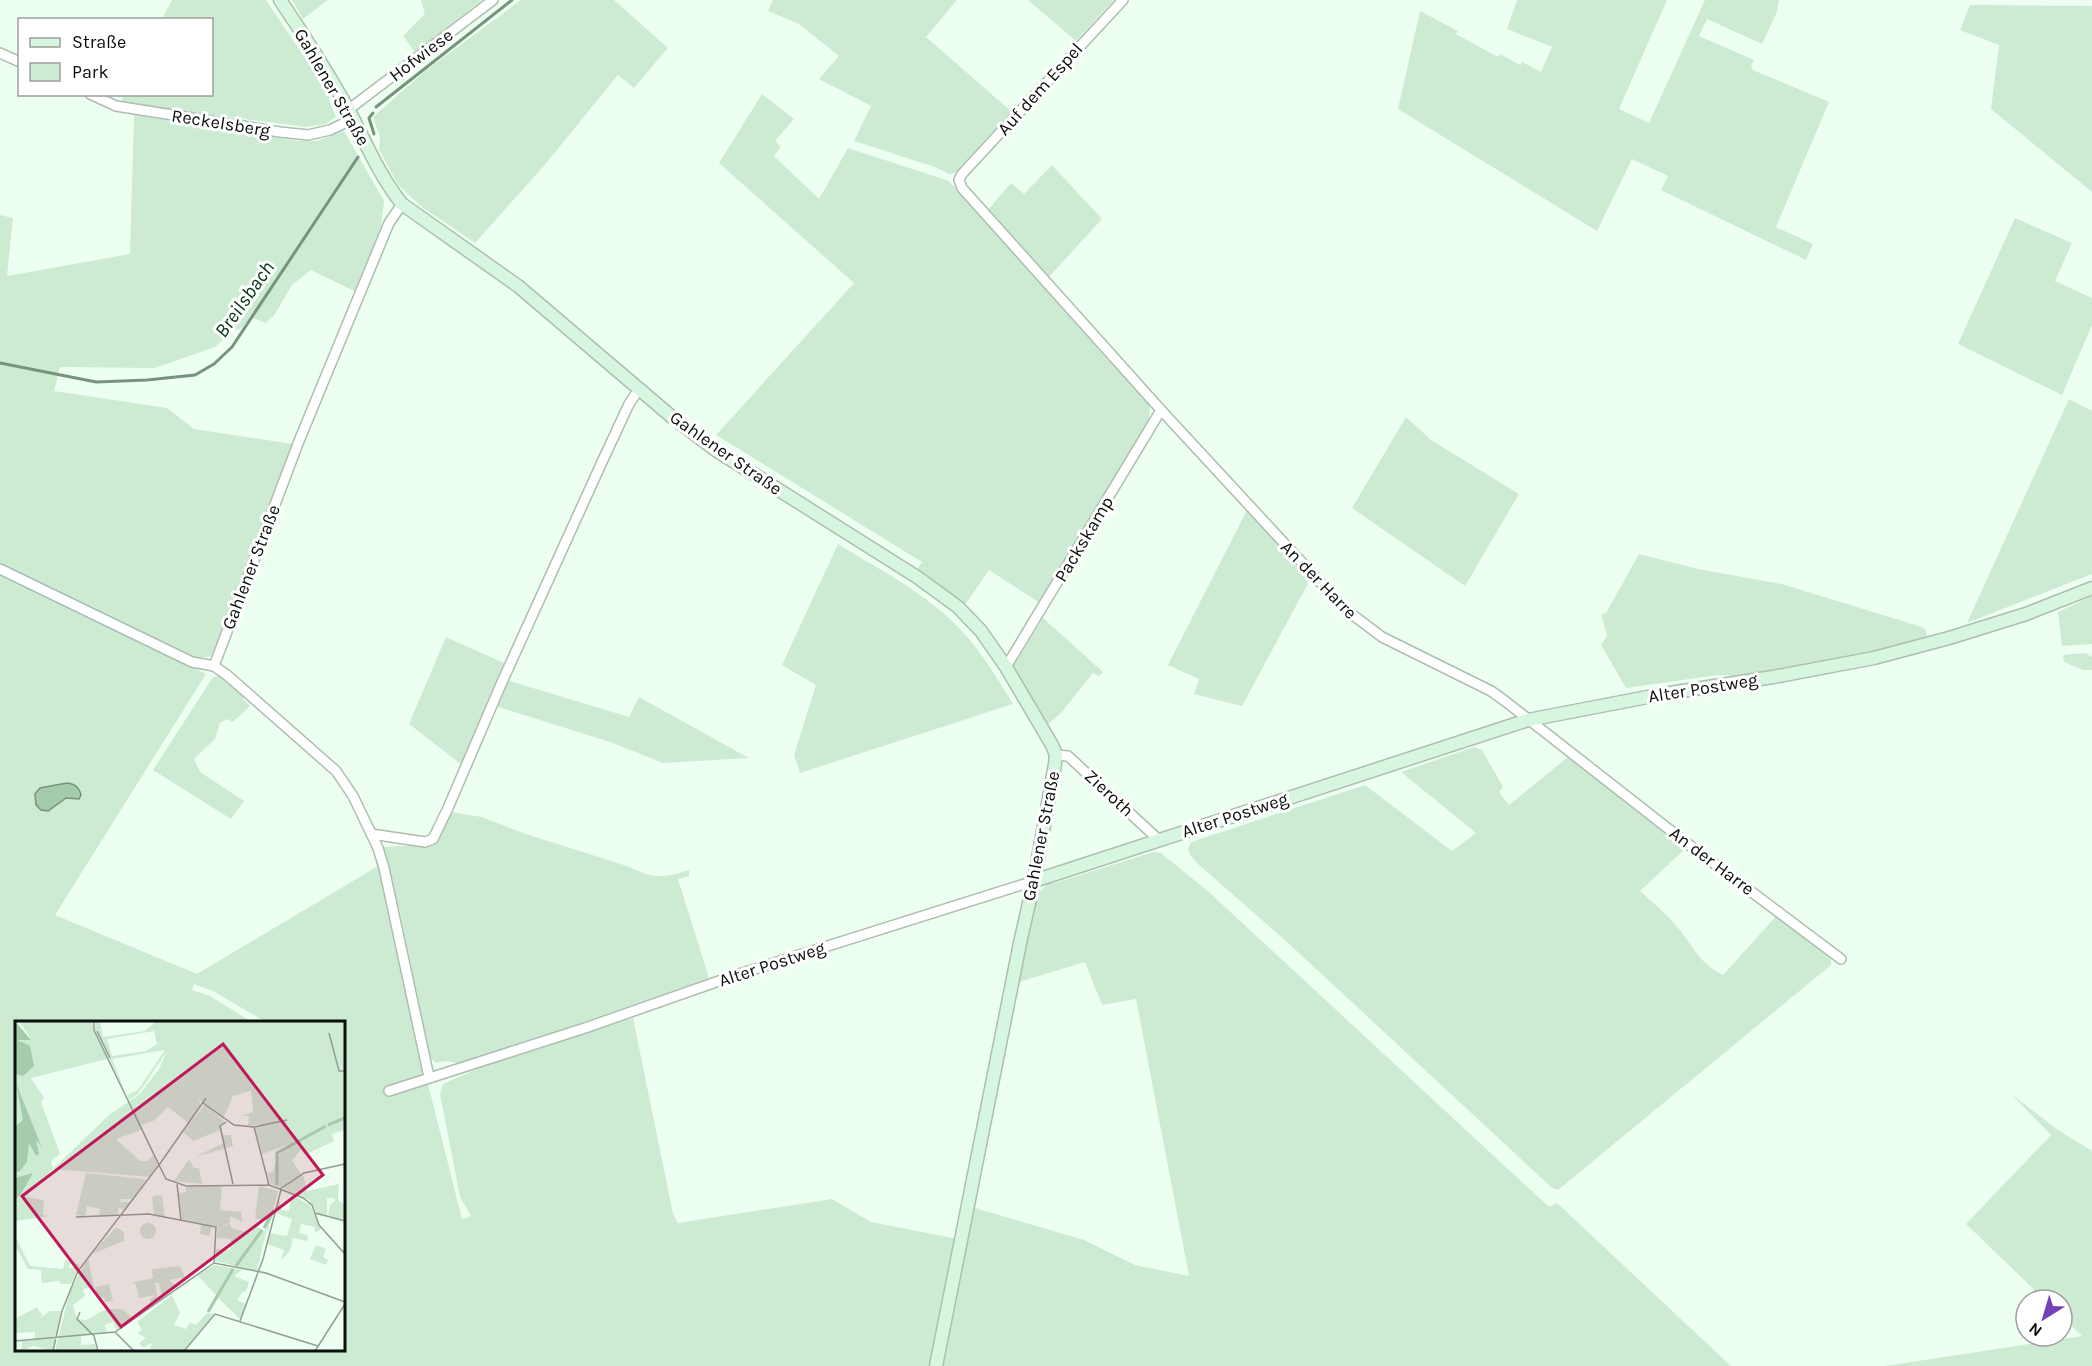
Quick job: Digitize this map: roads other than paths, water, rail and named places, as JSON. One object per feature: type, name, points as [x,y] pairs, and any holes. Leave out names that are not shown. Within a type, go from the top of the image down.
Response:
[{"type":"main road","name":"Gahlener Straße","points":[[280,0],[317,56],[351,115],[387,186],[402,204],[518,286],[672,417],[717,451],[918,577],[950,601],[981,631],[1006,667],[1052,745],[1056,755],[1034,881],[936,1366]]},
{"type":"main road","name":"Alter Postweg","points":[[1034,881],[1528,720],[1874,658],[2026,614],[2092,588]]},
{"type":"street","name":"Hofwiese","points":[[351,115],[493,0]]},
{"type":"street","name":"Auf dem Espel","points":[[959,180],[1093,30],[1123,0]]},
{"type":"street","points":[[0,53],[18,61]]},
{"type":"street","name":"Reckelsberg","points":[[94,96],[116,106],[308,135],[330,130],[351,115]]},
{"type":"street","name":"An der Harre","points":[[959,180],[962,188],[1161,410],[1345,609],[1382,637],[1491,691],[1841,959]]},
{"type":"street","name":"Gahlener Straße","points":[[214,666],[303,431],[389,223],[402,204]]},
{"type":"street","points":[[371,834],[425,842],[432,839],[448,808],[610,443],[628,404],[639,389]]},
{"type":"street","name":"Packskamp","points":[[1006,667],[1161,410]]},
{"type":"street","points":[[0,569],[192,662],[214,666],[258,700],[336,771],[353,796],[384,868],[429,1077]]},
{"type":"street","name":"Zieroth","points":[[1056,755],[1068,756],[1159,840]]},
{"type":"street","name":"Alter Postweg","points":[[389,1091],[555,1038],[736,975],[1034,881]]},
{"type":"waterway","name":"Breilsbach","points":[[376,107],[512,0]]},
{"type":"waterway","name":"Breilsbach","points":[[373,113],[369,118],[374,134]]},
{"type":"waterway","name":"Breilsbach","points":[[0,363],[96,382],[195,375],[214,364],[232,347],[358,157]]}]
